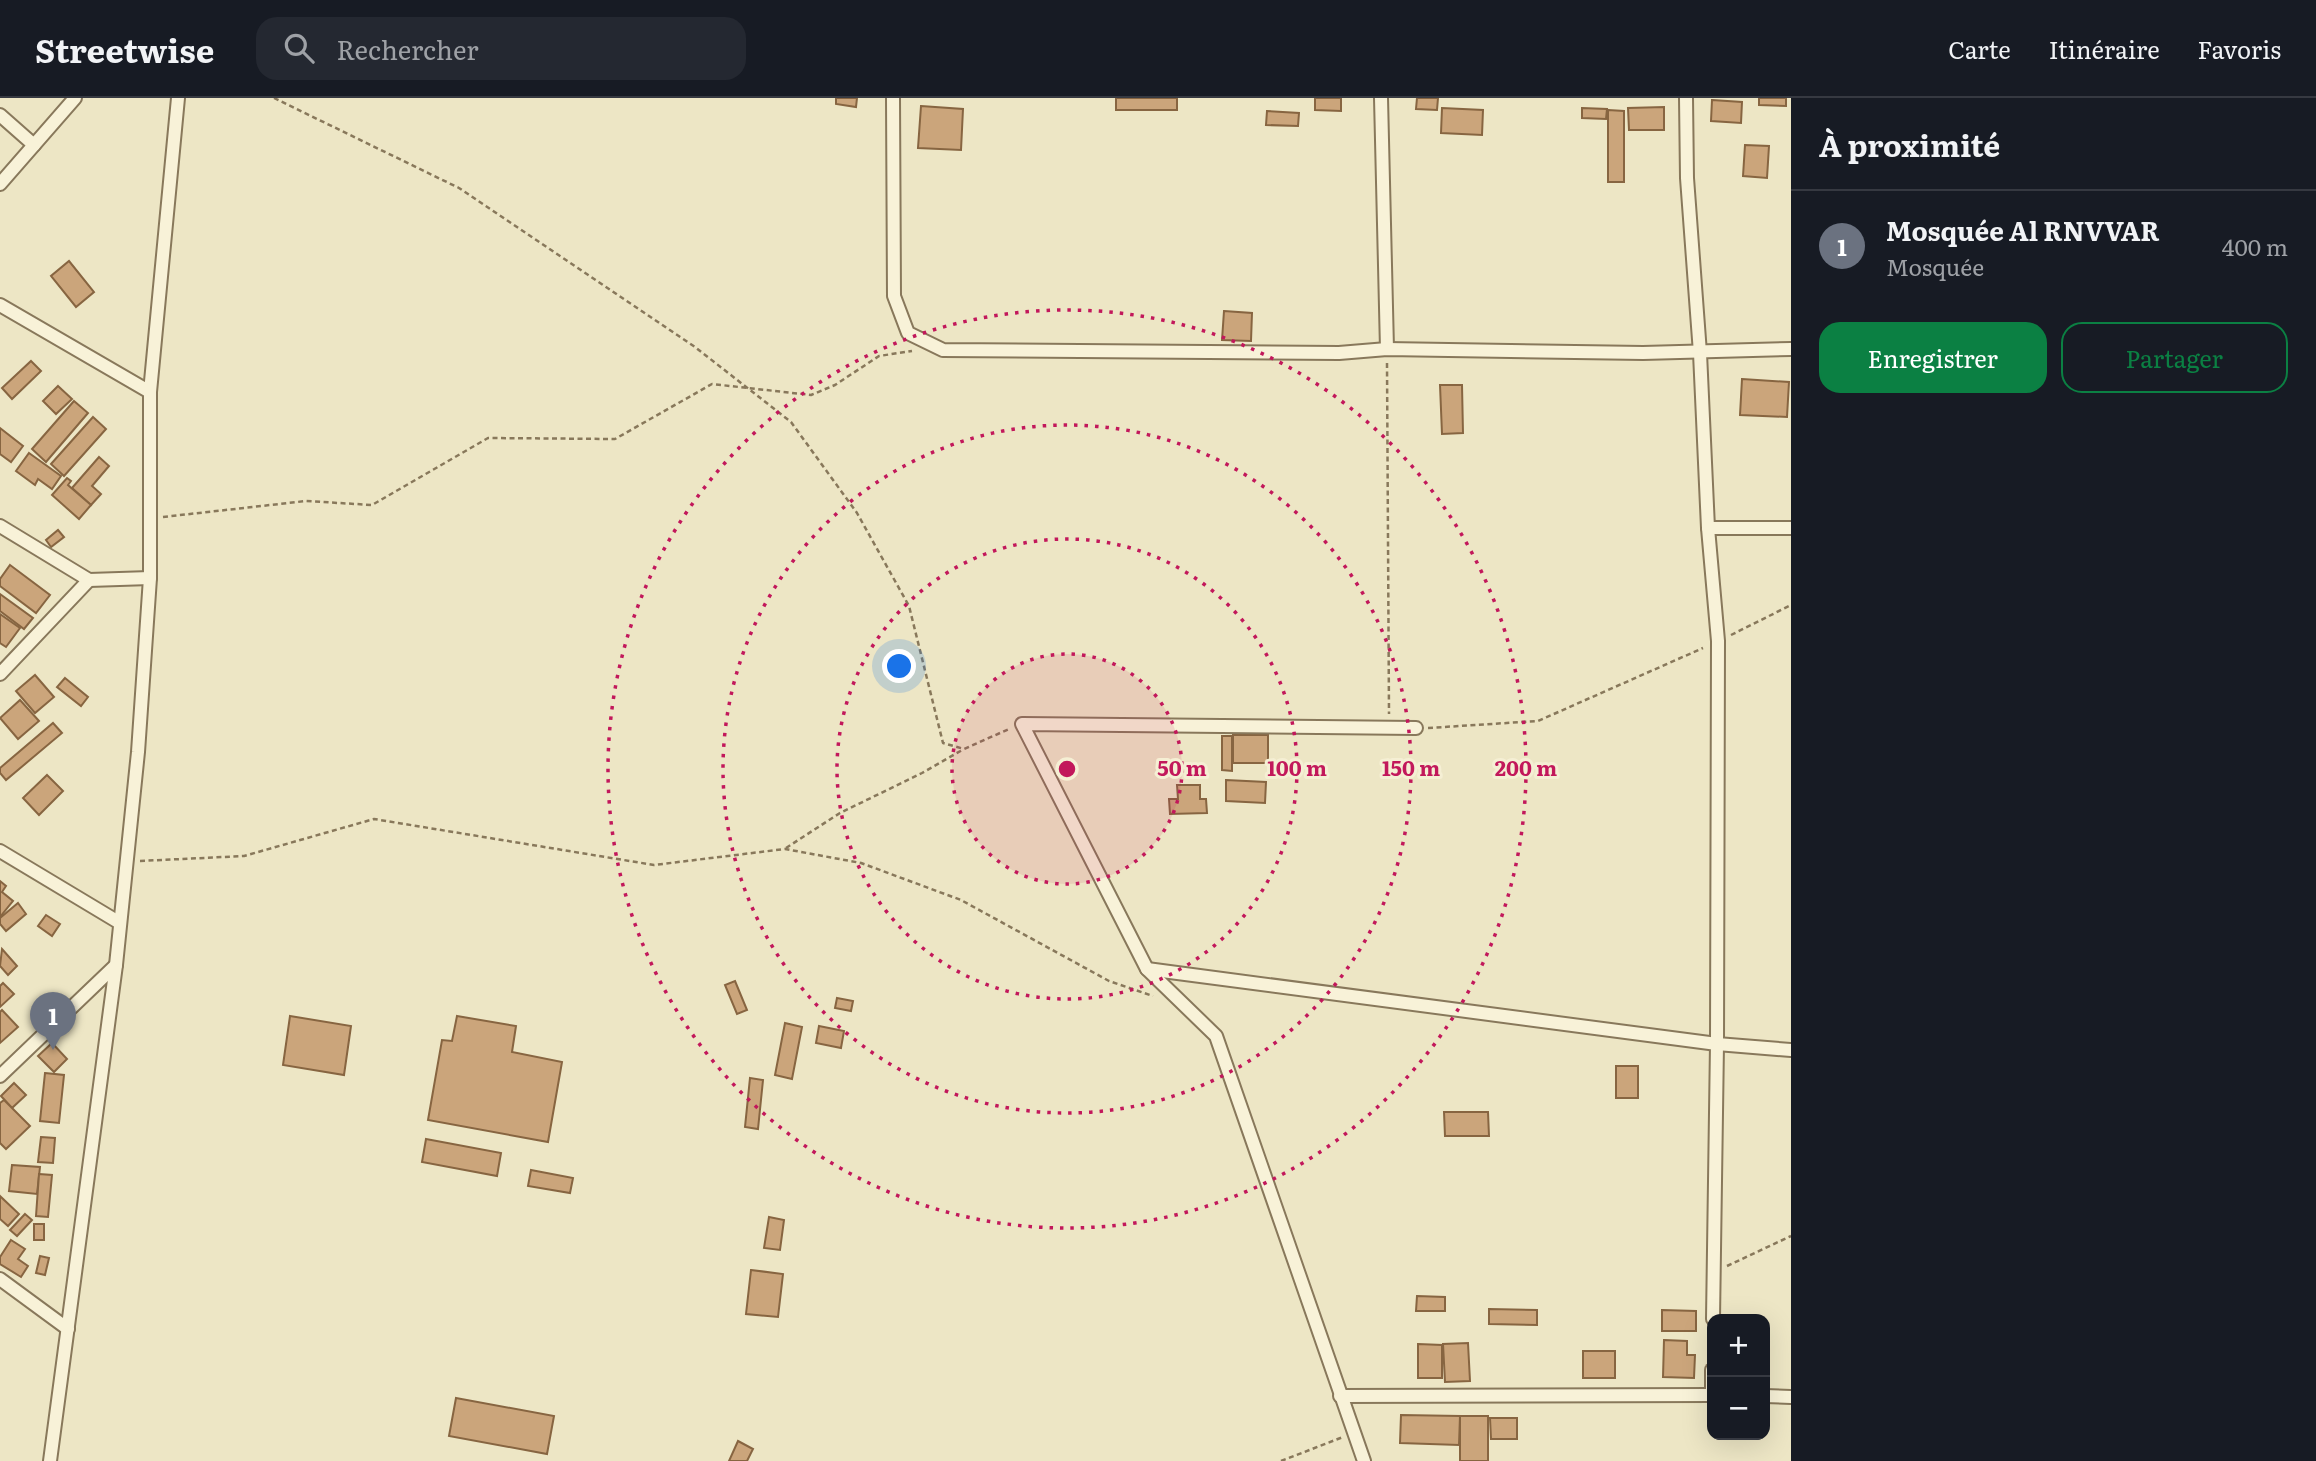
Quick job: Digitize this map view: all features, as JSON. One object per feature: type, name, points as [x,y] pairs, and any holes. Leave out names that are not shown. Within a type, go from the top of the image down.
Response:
[{"type":"street","points":[[0,184],[75,98]]},
{"type":"street","points":[[50,1461],[116,965],[138,752],[150,578],[150,392],[177,98]]},
{"type":"street","points":[[893,98],[894,296],[908,332],[943,350],[1339,354],[1387,349],[1700,353],[1791,349]]},
{"type":"street","points":[[1381,98],[1387,349]]},
{"type":"street","points":[[1686,98],[1687,178],[1700,353],[1708,528],[1718,641],[1713,1314]]},
{"type":"street","points":[[0,115],[34,145]]},
{"type":"street","points":[[0,305],[150,392]]},
{"type":"street","points":[[0,526],[89,580],[150,578]]},
{"type":"street","points":[[1708,528],[1791,528]]},
{"type":"street","points":[[0,674],[89,580]]},
{"type":"street","points":[[1364,1461],[1352,1433],[1216,1036],[1147,969],[1022,724],[1416,729]]},
{"type":"street","points":[[0,851],[120,923]]},
{"type":"street","points":[[0,1076],[116,965]]},
{"type":"street","points":[[1147,969],[1717,1044],[1791,1050]]},
{"type":"street","points":[[0,1279],[68,1329]]},
{"type":"street","points":[[1340,1396],[1707,1395]]},
{"type":"street","points":[[1770,1396],[1791,1397]]},
{"type":"path","points":[[274,98],[459,188],[695,347],[791,422],[857,513],[909,606],[943,743],[964,749]]},
{"type":"path","points":[[1387,349],[1390,730]]},
{"type":"path","points":[[150,518],[306,501],[372,505],[488,438],[615,439],[712,384],[811,395],[835,385],[879,356],[901,351],[943,350]]},
{"type":"path","points":[[1416,729],[1538,721],[1718,641],[1791,605]]},
{"type":"path","points":[[785,849],[840,813],[964,749],[1022,724]]},
{"type":"path","points":[[127,862],[244,856],[374,819],[654,865],[785,849],[861,863],[961,900],[1109,981],[1160,998]]},
{"type":"path","points":[[1714,1272],[1791,1237]]},
{"type":"path","points":[[1281,1461],[1352,1433]]},
{"type":"building","points":[[836,98],[857,98],[856,107],[836,104]]},
{"type":"building","points":[[1116,98],[1177,98],[1177,110],[1116,110]]},
{"type":"building","points":[[1315,98],[1341,98],[1341,111],[1315,110]]},
{"type":"building","points":[[1417,98],[1438,98],[1437,110],[1416,109]]},
{"type":"building","points":[[1759,98],[1786,98],[1786,106],[1759,105]]},
{"type":"building","points":[[1712,100],[1742,102],[1741,123],[1711,121]]},
{"type":"building","points":[[921,106],[963,109],[961,150],[918,148]]},
{"type":"building","points":[[1664,107],[1664,130],[1629,130],[1628,108]]},
{"type":"building","points":[[1442,108],[1483,110],[1482,135],[1441,133]]},
{"type":"building","points":[[1582,108],[1607,109],[1606,119],[1582,118]]},
{"type":"building","points":[[1608,110],[1624,111],[1624,182],[1608,182]]},
{"type":"building","points":[[1267,111],[1299,113],[1298,126],[1266,125]]},
{"type":"building","points":[[1745,145],[1769,146],[1767,178],[1743,176]]},
{"type":"building","points":[[69,261],[94,292],[76,307],[51,276]]},
{"type":"building","points":[[1224,311],[1252,313],[1251,341],[1222,340]]},
{"type":"building","points":[[31,361],[41,371],[12,399],[2,388]]},
{"type":"building","points":[[1742,379],[1789,382],[1787,417],[1740,415]]},
{"type":"building","points":[[1440,385],[1462,385],[1463,433],[1442,434]]},
{"type":"building","points":[[58,386],[72,399],[56,414],[43,401]]},
{"type":"building","points":[[74,401],[88,413],[46,462],[32,449]]},
{"type":"building","points":[[93,417],[106,429],[64,476],[51,464]]},
{"type":"building","points":[[0,428],[23,446],[11,462],[0,454]]},
{"type":"building","points":[[29,453],[61,476],[52,489],[38,479],[35,485],[16,471]]},
{"type":"building","points":[[99,457],[109,466],[92,486],[101,494],[91,505],[72,488]]},
{"type":"building","points":[[67,478],[71,481],[68,485],[91,505],[79,519],[52,495]]},
{"type":"building","points":[[58,530],[64,537],[51,547],[46,540]]},
{"type":"building","points":[[10,565],[50,595],[36,613],[0,586],[0,579]]},
{"type":"building","points":[[0,594],[33,618],[24,629],[0,611]]},
{"type":"building","points":[[0,614],[20,628],[6,647],[0,643]]},
{"type":"building","points":[[35,675],[54,697],[35,713],[16,691]]},
{"type":"building","points":[[65,678],[88,697],[81,706],[57,687]]},
{"type":"building","points":[[20,700],[39,721],[18,739],[0,718]]},
{"type":"building","points":[[53,723],[62,733],[6,780],[0,773],[0,768]]},
{"type":"building","points":[[1233,735],[1268,735],[1268,763],[1233,763]]},
{"type":"building","points":[[1222,736],[1232,736],[1232,771],[1222,770]]},
{"type":"building","points":[[47,775],[63,791],[39,815],[23,798]]},
{"type":"building","points":[[1226,780],[1266,782],[1265,803],[1226,801]]},
{"type":"building","points":[[1177,785],[1200,785],[1200,799],[1206,799],[1207,813],[1170,814],[1169,799],[1178,799]]},
{"type":"building","points":[[0,881],[6,886],[2,892],[13,901],[0,917]]},
{"type":"building","points":[[18,903],[26,914],[6,931],[0,924],[0,918]]},
{"type":"building","points":[[46,915],[60,924],[52,936],[38,926]]},
{"type":"building","points":[[2,949],[17,966],[8,975],[0,966]]},
{"type":"building","points":[[735,981],[747,1010],[737,1014],[725,985]]},
{"type":"building","points":[[3,983],[14,994],[0,1007],[0,986]]},
{"type":"building","points":[[837,998],[853,1001],[851,1011],[835,1008]]},
{"type":"building","points":[[2,1010],[18,1027],[0,1043],[0,1012]]},
{"type":"building","points":[[290,1016],[351,1026],[344,1075],[283,1065]]},
{"type":"building","points":[[457,1016],[516,1026],[512,1052],[562,1062],[548,1142],[428,1120],[442,1040],[452,1041]]},
{"type":"building","points":[[785,1023],[802,1027],[792,1079],[775,1075]]},
{"type":"building","points":[[819,1026],[844,1031],[841,1048],[816,1043]]},
{"type":"building","points":[[52,1043],[67,1059],[54,1072],[38,1056]]},
{"type":"building","points":[[1616,1066],[1638,1066],[1638,1098],[1616,1098]]},
{"type":"building","points":[[45,1073],[64,1075],[59,1123],[40,1121]]},
{"type":"building","points":[[750,1078],[763,1080],[758,1129],[745,1127]]},
{"type":"building","points":[[14,1083],[26,1095],[12,1108],[1,1096]]},
{"type":"building","points":[[4,1100],[30,1126],[6,1149],[0,1143],[0,1103]]},
{"type":"building","points":[[1444,1112],[1488,1112],[1489,1136],[1445,1136]]},
{"type":"building","points":[[41,1137],[55,1138],[53,1163],[38,1162]]},
{"type":"building","points":[[426,1139],[501,1153],[497,1176],[422,1162]]},
{"type":"building","points":[[12,1165],[40,1167],[37,1194],[9,1191]]},
{"type":"building","points":[[531,1170],[573,1178],[570,1193],[528,1186]]},
{"type":"building","points":[[39,1174],[52,1175],[48,1217],[36,1216]]},
{"type":"building","points":[[0,1196],[19,1214],[8,1226],[0,1219]]},
{"type":"building","points":[[25,1214],[32,1220],[17,1236],[10,1230]]},
{"type":"building","points":[[769,1217],[784,1220],[780,1250],[764,1248]]},
{"type":"building","points":[[34,1224],[44,1224],[44,1240],[34,1240]]},
{"type":"building","points":[[11,1240],[25,1249],[18,1259],[28,1266],[21,1277],[0,1264],[0,1257]]},
{"type":"building","points":[[40,1256],[49,1258],[45,1275],[36,1273]]},
{"type":"building","points":[[751,1270],[783,1274],[778,1317],[746,1314]]},
{"type":"building","points":[[1417,1296],[1445,1297],[1445,1311],[1416,1311]]},
{"type":"building","points":[[1489,1309],[1537,1310],[1537,1325],[1489,1324]]},
{"type":"building","points":[[1662,1310],[1696,1311],[1696,1331],[1662,1331]]},
{"type":"building","points":[[1664,1340],[1687,1341],[1687,1355],[1695,1355],[1694,1378],[1663,1377]]},
{"type":"building","points":[[1468,1343],[1470,1381],[1445,1382],[1443,1344]]},
{"type":"building","points":[[1418,1344],[1442,1345],[1442,1378],[1418,1378]]},
{"type":"building","points":[[1583,1351],[1615,1351],[1615,1378],[1583,1378]]},
{"type":"building","points":[[456,1398],[554,1416],[547,1454],[449,1436]]},
{"type":"building","points":[[1401,1415],[1460,1416],[1459,1445],[1400,1443]]},
{"type":"building","points":[[1460,1416],[1488,1416],[1488,1461],[1460,1461]]},
{"type":"building","points":[[1490,1418],[1517,1418],[1517,1439],[1491,1439]]},
{"type":"building","points":[[738,1441],[753,1449],[747,1461],[729,1461]]},
{"type":"place","name":"Mosquée Al RNVVAR","points":[[53,1050]]}]
